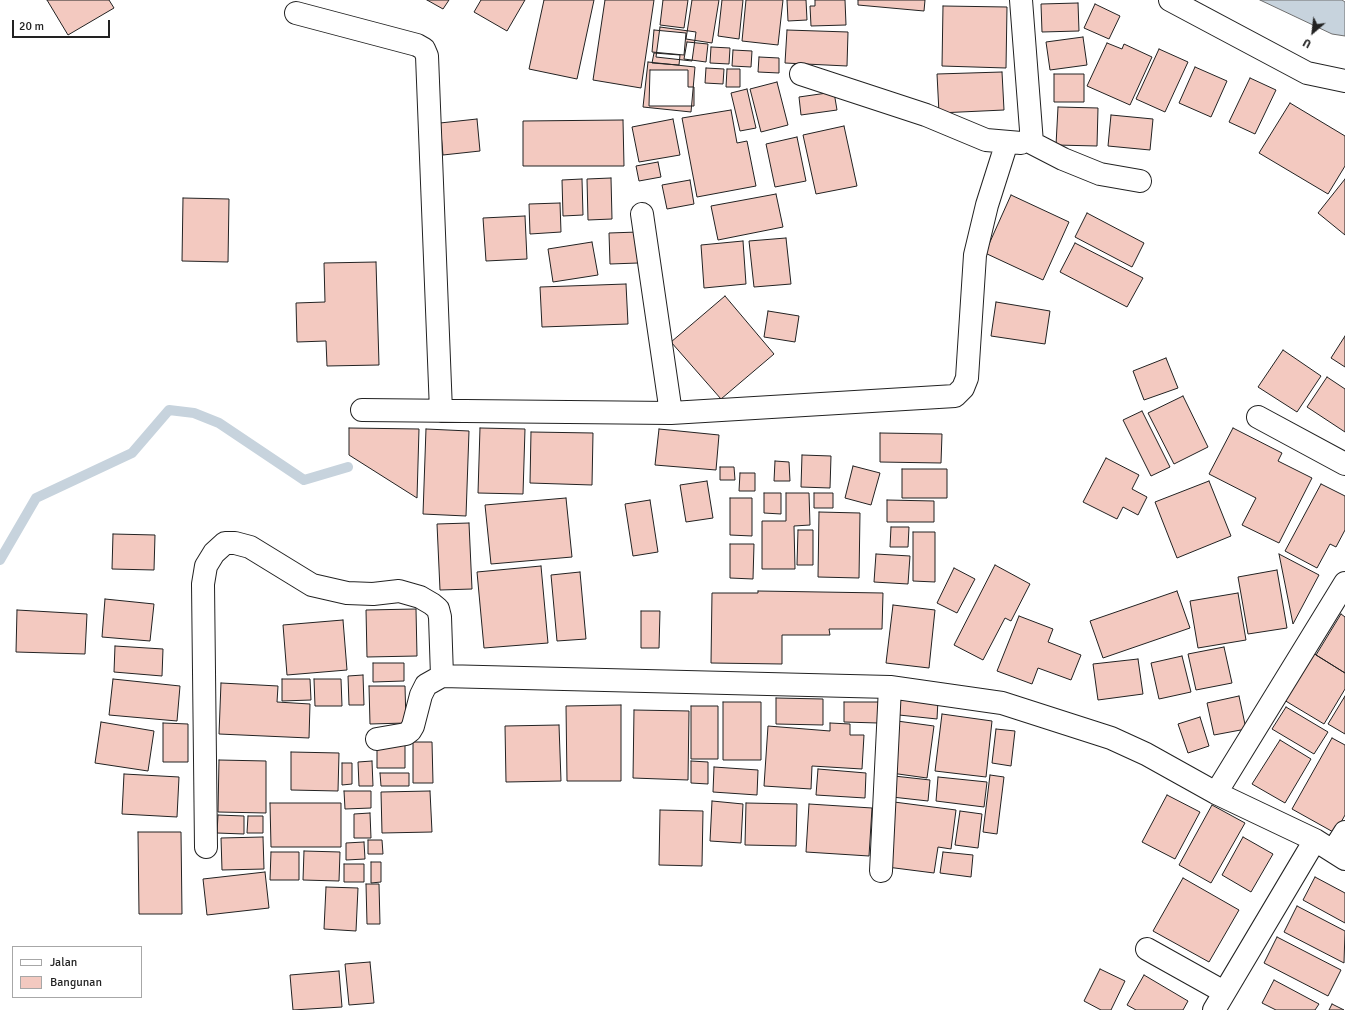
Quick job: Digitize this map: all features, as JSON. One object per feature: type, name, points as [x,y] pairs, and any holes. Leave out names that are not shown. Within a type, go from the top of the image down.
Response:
[{"type":"street","points":[[1021,0],[1032,143]]},
{"type":"street","points":[[1170,0],[1307,74],[1345,81]]},
{"type":"street","points":[[296,13],[418,45],[424,49],[427,56],[441,411]]},
{"type":"street","points":[[801,74],[926,115],[986,140],[1032,143],[1063,159],[1100,174],[1140,181]]},
{"type":"street","points":[[362,410],[671,413],[956,396],[963,388],[967,378],[975,255],[987,205],[1007,142]]},
{"type":"street","points":[[642,214],[671,413]]},
{"type":"street","points":[[1258,417],[1345,464]]},
{"type":"street","points":[[206,847],[203,584],[206,566],[214,553],[225,543],[235,543],[250,547],[312,585],[347,593],[373,594],[399,591],[420,597],[432,604],[438,608],[440,617],[442,676]]},
{"type":"street","points":[[1216,793],[1345,583]]},
{"type":"street","points":[[377,739],[406,734],[410,731],[413,726],[421,694],[426,686],[442,676],[890,687],[1002,703],[1111,738],[1146,754],[1216,793],[1331,850]]},
{"type":"street","points":[[881,871],[890,687]]},
{"type":"street","points":[[1147,949],[1219,1001],[1345,832]]},
{"type":"shaded area","points":[[1260,0],[1342,0],[1345,2],[1345,36],[1332,34]]},
{"type":"building","points":[[47,0],[109,0],[114,8],[68,35]]},
{"type":"building","points":[[427,0],[449,0],[443,9]]},
{"type":"building","points":[[481,0],[525,0],[507,31],[474,12]]},
{"type":"building","points":[[544,0],[594,0],[577,79],[529,69]]},
{"type":"building","points":[[605,0],[654,0],[641,88],[593,80]]},
{"type":"building","points":[[663,0],[688,0],[684,28],[660,25]]},
{"type":"building","points":[[692,0],[719,0],[712,43],[686,39]]},
{"type":"building","points":[[722,0],[743,0],[739,39],[718,36]]},
{"type":"building","points":[[746,0],[783,0],[778,45],[742,41]]},
{"type":"building","points":[[787,0],[806,0],[807,20],[788,21]]},
{"type":"building","points":[[815,0],[845,0],[846,25],[811,26],[810,6],[815,6]]},
{"type":"building","points":[[858,0],[925,0],[924,11],[858,5]]},
{"type":"building","points":[[1078,3],[1079,31],[1042,32],[1041,4]]},
{"type":"building","points":[[1095,4],[1120,16],[1109,39],[1084,28]]},
{"type":"building","points":[[943,6],[1007,7],[1006,68],[942,66]]},
{"type":"building","points":[[660,27],[696,32],[692,61],[656,57]]},
{"type":"building","points":[[654,30],[686,33],[684,55],[652,52]]},
{"type":"building","points":[[787,30],[848,32],[847,66],[785,63]]},
{"type":"building","points":[[1083,37],[1087,65],[1050,70],[1046,42]]},
{"type":"building","points":[[687,42],[708,44],[706,62],[684,59]]},
{"type":"building","points":[[1107,43],[1122,49],[1124,44],[1152,57],[1130,105],[1087,86]]},
{"type":"building","points":[[711,47],[730,48],[729,64],[710,63]]},
{"type":"building","points":[[1159,49],[1188,62],[1165,112],[1136,99]]},
{"type":"building","points":[[733,50],[752,51],[751,67],[732,66]]},
{"type":"building","points":[[654,53],[680,55],[679,65],[652,63]]},
{"type":"building","points":[[759,57],[779,58],[779,73],[758,72]]},
{"type":"building","points":[[648,62],[695,67],[691,112],[643,107]]},
{"type":"building","points":[[1195,67],[1227,81],[1211,117],[1179,103]]},
{"type":"building","points":[[706,68],[724,69],[723,84],[705,83]]},
{"type":"building","points":[[727,69],[740,69],[740,87],[726,87]]},
{"type":"building","points":[[650,70],[688,70],[688,87],[694,87],[694,106],[649,106]]},
{"type":"building","points":[[1002,72],[1004,110],[939,113],[937,74]]},
{"type":"building","points":[[1054,74],[1084,74],[1084,102],[1054,102]]},
{"type":"building","points":[[1250,78],[1276,90],[1255,134],[1229,122]]},
{"type":"building","points":[[777,82],[788,125],[761,132],[750,89]]},
{"type":"building","points":[[747,89],[756,128],[740,131],[731,93]]},
{"type":"building","points":[[834,92],[837,110],[801,115],[799,97]]},
{"type":"building","points":[[1290,103],[1345,136],[1345,166],[1328,194],[1259,153]]},
{"type":"building","points":[[1058,107],[1098,108],[1097,146],[1056,145]]},
{"type":"building","points":[[731,110],[737,143],[747,141],[756,186],[697,197],[682,118]]},
{"type":"building","points":[[1111,115],[1153,119],[1150,150],[1108,146]]},
{"type":"building","points":[[477,119],[480,151],[443,155],[440,123]]},
{"type":"building","points":[[673,119],[680,155],[639,162],[632,127]]},
{"type":"building","points":[[623,120],[624,166],[523,166],[523,121]]},
{"type":"building","points":[[844,126],[857,186],[816,194],[803,135]]},
{"type":"building","points":[[797,137],[806,181],[775,187],[766,144]]},
{"type":"building","points":[[658,162],[661,177],[639,181],[636,166]]},
{"type":"building","points":[[611,178],[612,219],[588,220],[587,179]]},
{"type":"building","points":[[582,179],[583,215],[563,216],[562,180]]},
{"type":"building","points":[[1345,179],[1345,235],[1318,213]]},
{"type":"building","points":[[690,180],[694,204],[667,209],[662,185]]},
{"type":"building","points":[[776,194],[783,227],[718,240],[711,206]]},
{"type":"building","points":[[1011,195],[1069,222],[1043,280],[985,253]]},
{"type":"building","points":[[183,198],[229,199],[228,262],[182,261]]},
{"type":"building","points":[[560,203],[561,232],[530,234],[529,204]]},
{"type":"building","points":[[1087,213],[1144,243],[1132,267],[1075,237]]},
{"type":"building","points":[[525,216],[527,259],[486,261],[483,218]]},
{"type":"building","points":[[638,232],[638,263],[610,264],[609,233]]},
{"type":"building","points":[[786,238],[791,284],[754,287],[749,241]]},
{"type":"building","points":[[743,241],[746,284],[704,288],[701,245]]},
{"type":"building","points":[[592,242],[598,275],[553,282],[548,249]]},
{"type":"building","points":[[1075,243],[1143,278],[1127,307],[1060,272]]},
{"type":"building","points":[[376,262],[379,365],[327,366],[326,341],[297,342],[296,303],[325,302],[324,263]]},
{"type":"building","points":[[626,284],[628,324],[542,327],[540,287]]},
{"type":"building","points":[[725,296],[774,354],[721,399],[671,342]]},
{"type":"building","points":[[996,302],[1050,311],[1045,344],[991,336]]},
{"type":"building","points":[[768,311],[799,316],[795,342],[764,337]]},
{"type":"building","points":[[1345,336],[1345,367],[1331,358]]},
{"type":"building","points":[[1283,350],[1321,376],[1297,412],[1258,387]]},
{"type":"building","points":[[1166,358],[1178,388],[1144,400],[1133,371]]},
{"type":"building","points":[[1327,377],[1345,389],[1345,432],[1307,407]]},
{"type":"building","points":[[1183,396],[1208,447],[1174,464],[1148,413]]},
{"type":"building","points":[[1142,411],[1170,467],[1151,476],[1123,420]]},
{"type":"building","points":[[349,428],[419,429],[417,498],[349,455]]},
{"type":"building","points":[[480,428],[525,429],[523,494],[478,493]]},
{"type":"building","points":[[1233,428],[1282,453],[1278,461],[1312,478],[1279,543],[1242,525],[1256,498],[1209,474]]},
{"type":"building","points":[[426,429],[469,431],[466,516],[423,514]]},
{"type":"building","points":[[659,429],[719,435],[716,470],[655,465]]},
{"type":"building","points":[[531,432],[593,433],[592,485],[530,483]]},
{"type":"building","points":[[880,433],[942,434],[941,463],[880,462]]},
{"type":"building","points":[[802,455],[831,456],[830,488],[801,487]]},
{"type":"building","points":[[1106,458],[1139,475],[1132,489],[1147,497],[1138,515],[1123,507],[1117,519],[1083,502]]},
{"type":"building","points":[[775,461],[789,462],[790,481],[774,481]]},
{"type":"building","points":[[853,466],[880,473],[871,505],[845,498]]},
{"type":"building","points":[[720,467],[734,467],[735,480],[720,480]]},
{"type":"building","points":[[902,469],[947,469],[947,498],[902,498]]},
{"type":"building","points":[[740,473],[755,473],[755,491],[739,491]]},
{"type":"building","points":[[707,481],[713,518],[686,522],[680,485]]},
{"type":"building","points":[[1209,481],[1231,536],[1177,558],[1155,502]]},
{"type":"building","points":[[1321,484],[1345,496],[1345,530],[1336,547],[1330,544],[1317,568],[1285,551]]},
{"type":"building","points":[[764,493],[781,493],[781,514],[764,513]]},
{"type":"building","points":[[786,493],[809,493],[810,525],[794,526],[795,569],[762,569],[762,521],[786,521]]},
{"type":"building","points":[[814,493],[833,493],[833,508],[814,508]]},
{"type":"building","points":[[566,498],[572,557],[491,564],[485,505]]},
{"type":"building","points":[[730,498],[752,498],[752,536],[730,535]]},
{"type":"building","points":[[650,500],[658,552],[633,556],[625,504]]},
{"type":"building","points":[[887,500],[934,501],[934,522],[887,522]]},
{"type":"building","points":[[819,512],[860,513],[859,578],[818,577]]},
{"type":"building","points":[[469,523],[472,589],[440,590],[437,524]]},
{"type":"building","points":[[891,527],[909,527],[908,547],[890,547]]},
{"type":"building","points":[[798,530],[813,530],[813,565],[797,565]]},
{"type":"building","points":[[913,532],[935,532],[935,582],[913,581]]},
{"type":"building","points":[[113,534],[155,535],[154,570],[112,569]]},
{"type":"building","points":[[730,544],[754,544],[753,579],[730,578]]},
{"type":"building","points":[[876,554],[910,556],[908,584],[874,582]]},
{"type":"building","points":[[1279,554],[1319,575],[1293,624]]},
{"type":"building","points":[[995,565],[1030,584],[1011,621],[1005,618],[983,660],[954,645]]},
{"type":"building","points":[[541,566],[548,643],[484,648],[477,572]]},
{"type":"building","points":[[954,568],[975,579],[957,613],[937,603]]},
{"type":"building","points":[[1277,570],[1287,628],[1248,634],[1238,577]]},
{"type":"building","points":[[580,572],[586,639],[557,641],[551,575]]},
{"type":"building","points":[[758,591],[883,593],[882,629],[829,629],[830,635],[782,635],[782,664],[711,663],[712,593],[758,593]]},
{"type":"building","points":[[1177,591],[1190,628],[1103,658],[1090,621]]},
{"type":"building","points":[[1238,593],[1246,640],[1198,648],[1190,601]]},
{"type":"building","points":[[105,599],[154,604],[150,641],[102,637]]},
{"type":"building","points":[[893,605],[935,610],[929,668],[886,663]]},
{"type":"building","points":[[416,609],[417,656],[367,657],[366,610]]},
{"type":"building","points":[[17,610],[87,614],[85,654],[16,652]]},
{"type":"building","points":[[641,611],[660,611],[659,648],[641,648]]},
{"type":"building","points":[[1341,614],[1345,617],[1345,673],[1316,655]]},
{"type":"building","points":[[1019,616],[1053,629],[1048,642],[1081,655],[1071,680],[1038,668],[1032,684],[997,671]]},
{"type":"building","points":[[343,620],[347,670],[287,675],[283,625]]},
{"type":"building","points":[[115,646],[163,649],[162,676],[114,672]]},
{"type":"building","points":[[1224,647],[1232,683],[1196,690],[1188,654]]},
{"type":"building","points":[[1313,653],[1345,673],[1345,689],[1324,724],[1284,700]]},
{"type":"building","points":[[1182,656],[1191,692],[1159,699],[1151,663]]},
{"type":"building","points":[[1138,659],[1143,694],[1098,700],[1093,664]]},
{"type":"building","points":[[373,663],[404,663],[404,681],[373,682]]},
{"type":"building","points":[[363,675],[364,705],[349,705],[348,676]]},
{"type":"building","points":[[113,679],[180,686],[177,721],[109,715]]},
{"type":"building","points":[[282,679],[310,679],[311,700],[282,701]]},
{"type":"building","points":[[314,679],[341,679],[342,706],[315,706]]},
{"type":"building","points":[[221,683],[278,686],[277,702],[310,704],[309,738],[219,734]]},
{"type":"building","points":[[369,686],[405,686],[406,723],[370,724]]},
{"type":"building","points":[[901,695],[938,700],[937,719],[899,715]]},
{"type":"building","points":[[1239,696],[1246,729],[1214,735],[1207,703]]},
{"type":"building","points":[[1345,696],[1345,734],[1328,724]]},
{"type":"building","points":[[776,698],[823,699],[823,725],[776,724]]},
{"type":"building","points":[[723,702],[761,702],[761,760],[723,760]]},
{"type":"building","points":[[844,702],[879,702],[878,723],[844,722]]},
{"type":"building","points":[[621,705],[621,781],[567,781],[566,706]]},
{"type":"building","points":[[691,706],[718,706],[718,759],[691,759]]},
{"type":"building","points":[[1286,707],[1328,732],[1314,754],[1272,729]]},
{"type":"building","points":[[634,710],[689,711],[688,780],[633,778]]},
{"type":"building","points":[[942,714],[992,721],[986,777],[935,771]]},
{"type":"building","points":[[1200,717],[1209,746],[1188,753],[1178,724]]},
{"type":"building","points":[[897,721],[934,726],[927,778],[891,773]]},
{"type":"building","points":[[101,722],[154,731],[148,771],[95,763]]},
{"type":"building","points":[[163,723],[188,724],[188,762],[163,762]]},
{"type":"building","points":[[830,723],[850,724],[850,735],[864,735],[862,769],[812,766],[811,789],[764,786],[768,726],[830,731]]},
{"type":"building","points":[[559,725],[561,781],[506,782],[505,726]]},
{"type":"building","points":[[996,729],[1015,731],[1011,766],[992,763]]},
{"type":"building","points":[[1332,738],[1345,745],[1345,815],[1335,833],[1292,809]]},
{"type":"building","points":[[1280,740],[1311,759],[1285,803],[1252,784]]},
{"type":"building","points":[[413,742],[432,742],[433,783],[413,783]]},
{"type":"building","points":[[377,744],[405,744],[405,768],[377,768]]},
{"type":"building","points":[[291,752],[339,753],[338,791],[291,790]]},
{"type":"building","points":[[219,760],[266,761],[266,813],[218,812]]},
{"type":"building","points":[[372,761],[373,786],[359,786],[358,762]]},
{"type":"building","points":[[691,761],[708,762],[708,784],[691,783]]},
{"type":"building","points":[[342,763],[352,763],[352,784],[342,785]]},
{"type":"building","points":[[714,767],[758,770],[757,795],[713,792]]},
{"type":"building","points":[[818,769],[866,773],[865,798],[816,795]]},
{"type":"building","points":[[380,773],[409,773],[409,786],[381,786]]},
{"type":"building","points":[[124,774],[179,777],[177,817],[122,814]]},
{"type":"building","points":[[990,775],[1004,777],[997,834],[983,832]]},
{"type":"building","points":[[894,776],[930,780],[928,801],[892,797]]},
{"type":"building","points":[[938,777],[987,782],[984,807],[936,801]]},
{"type":"building","points":[[344,791],[371,791],[371,808],[345,809]]},
{"type":"building","points":[[430,791],[432,832],[382,833],[381,792]]},
{"type":"building","points":[[1167,795],[1200,812],[1175,859],[1142,842]]},
{"type":"building","points":[[712,801],[743,804],[741,843],[710,841]]},
{"type":"building","points":[[894,802],[956,810],[951,849],[938,847],[934,873],[887,867]]},
{"type":"building","points":[[270,803],[341,803],[341,847],[271,847]]},
{"type":"building","points":[[746,803],[797,804],[796,846],[745,845]]},
{"type":"building","points":[[809,804],[872,808],[869,856],[806,852]]},
{"type":"building","points":[[1212,805],[1245,823],[1211,883],[1179,865]]},
{"type":"building","points":[[660,810],[703,811],[702,866],[659,865]]},
{"type":"building","points":[[960,811],[982,814],[978,848],[955,845]]},
{"type":"building","points":[[370,813],[371,838],[354,838],[354,814]]},
{"type":"building","points":[[218,815],[244,816],[244,834],[217,833]]},
{"type":"building","points":[[248,816],[263,816],[263,833],[247,833]]},
{"type":"building","points":[[138,832],[181,832],[182,914],[139,914]]},
{"type":"building","points":[[263,837],[264,869],[222,870],[221,838]]},
{"type":"building","points":[[1243,837],[1273,854],[1251,892],[1222,875]]},
{"type":"building","points":[[368,840],[382,840],[383,854],[368,854]]},
{"type":"building","points":[[364,842],[365,859],[346,860],[346,843]]},
{"type":"building","points":[[304,851],[340,852],[339,881],[303,880]]},
{"type":"building","points":[[271,852],[299,852],[299,880],[270,880]]},
{"type":"building","points":[[943,852],[973,855],[971,877],[940,873]]},
{"type":"building","points":[[371,862],[381,862],[381,882],[371,883]]},
{"type":"building","points":[[344,864],[364,864],[364,882],[344,882]]},
{"type":"building","points":[[265,872],[269,908],[207,915],[203,879]]},
{"type":"building","points":[[1315,877],[1345,893],[1345,923],[1303,900]]},
{"type":"building","points":[[1183,878],[1239,910],[1209,962],[1153,931]]},
{"type":"building","points":[[366,884],[379,884],[380,924],[367,924]]},
{"type":"building","points":[[326,887],[358,888],[356,931],[324,929]]},
{"type":"building","points":[[1297,906],[1345,931],[1344,963],[1284,932]]},
{"type":"building","points":[[1277,937],[1341,970],[1328,996],[1264,963]]},
{"type":"building","points":[[370,962],[374,1003],[349,1005],[345,964]]},
{"type":"building","points":[[1100,969],[1125,981],[1111,1010],[1101,1010],[1084,1001]]},
{"type":"building","points":[[339,971],[342,1007],[293,1010],[290,975]]},
{"type":"building","points":[[1144,975],[1188,1001],[1183,1010],[1136,1010],[1127,1005]]},
{"type":"building","points":[[1274,980],[1319,1004],[1315,1010],[1276,1010],[1262,1003]]},
{"type":"building","points":[[1332,1004],[1344,1010],[1329,1010]]},
{"type":"waterway","points":[[0,560],[36,498],[132,453],[169,410],[194,413],[219,423],[304,480],[348,467]]}]
